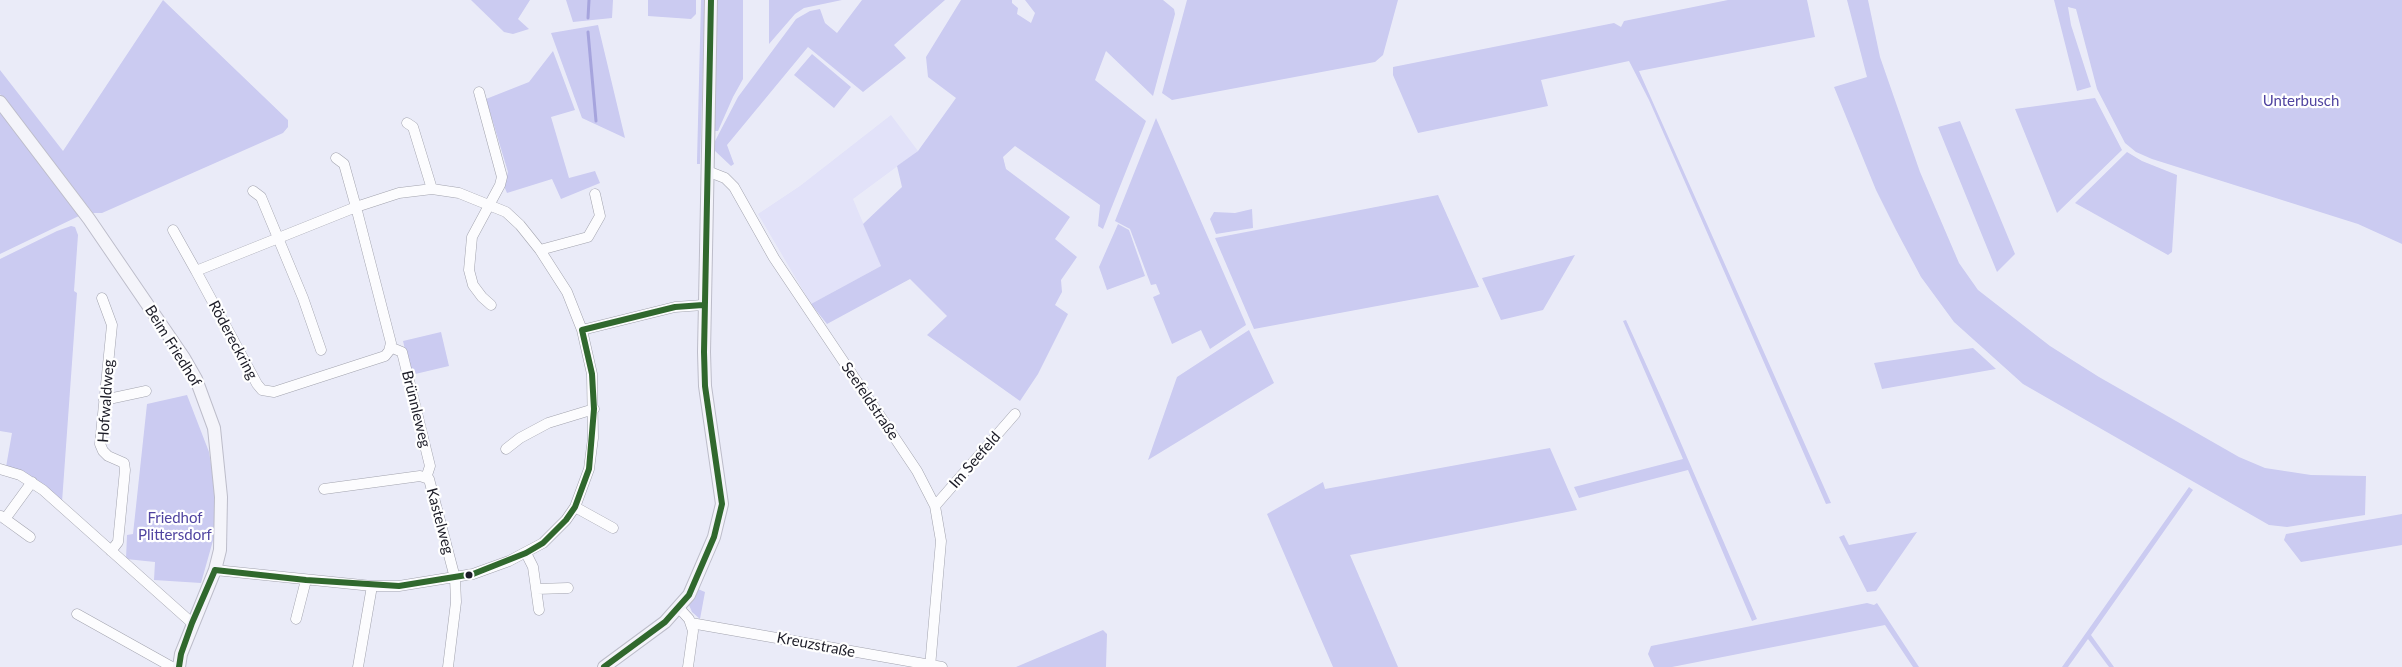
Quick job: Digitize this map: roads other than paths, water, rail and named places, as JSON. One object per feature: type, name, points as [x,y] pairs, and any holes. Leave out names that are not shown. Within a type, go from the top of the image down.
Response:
[{"type":"main road","points":[[604,667],[665,622],[689,595],[714,537],[722,504],[705,386],[703,305],[711,0]]},
{"type":"main road","name":"Beim Friedhof","points":[[0,102],[77,202],[196,379],[214,428],[219,460],[222,522],[220,550],[215,570],[180,654],[178,667]]},
{"type":"street","points":[[479,92],[502,177],[490,205],[472,237],[469,270],[473,285],[491,305]]},
{"type":"street","points":[[407,123],[413,127],[432,189]]},
{"type":"street","points":[[336,158],[344,164],[390,347]]},
{"type":"street","name":"Seefeldstraße","points":[[707,172],[725,178],[734,187],[774,258],[917,471],[935,506],[941,541],[930,666]]},
{"type":"street","points":[[173,230],[196,271],[356,208],[400,193],[432,189],[459,193],[506,212],[540,250],[567,292],[582,330],[592,374],[594,409],[589,469],[575,506],[557,530],[543,543],[526,553],[455,578],[399,586],[372,586],[215,570]]},
{"type":"street","points":[[253,191],[261,197],[279,238],[321,350]]},
{"type":"street","points":[[540,250],[588,237],[600,216],[595,194]]},
{"type":"street","name":"Rödereckring","points":[[196,271],[262,390],[274,392],[385,356],[390,347]]},
{"type":"street","name":"Hofwaldweg","points":[[102,298],[112,325],[100,444],[108,456],[124,463],[125,470],[118,542],[111,551]]},
{"type":"street","points":[[582,330],[675,306],[703,305]]},
{"type":"street","name":"Brünnleweg","points":[[390,347],[402,352],[430,466],[426,478]]},
{"type":"street","points":[[104,400],[146,390]]},
{"type":"street","points":[[506,449],[520,438],[548,424],[594,409]]},
{"type":"street","name":"Im Seefeld","points":[[935,506],[1016,414]]},
{"type":"street","points":[[0,469],[20,475],[32,482],[192,623]]},
{"type":"street","name":"Kastelweg","points":[[324,489],[420,476],[426,478],[432,486],[455,578]]},
{"type":"street","points":[[30,537],[3,517],[32,482]]},
{"type":"street","points":[[575,506],[613,528]]},
{"type":"street","points":[[526,553],[533,567],[540,610]]},
{"type":"street","points":[[448,667],[456,602],[455,578]]},
{"type":"street","points":[[296,619],[306,580]]},
{"type":"street","points":[[358,667],[372,586]]},
{"type":"street","points":[[537,590],[568,588]]},
{"type":"street","points":[[679,608],[691,623],[693,631],[688,667]]},
{"type":"street","points":[[77,614],[172,667]]},
{"type":"street","name":"Kreuzstraße","points":[[691,623],[942,667]]},
{"type":"waterway","points":[[588,18],[589,0]]},
{"type":"waterway","points":[[588,32],[596,121]]},
{"type":"park label","name":"Unterbusch","points":[[2301,101]]},
{"type":"park label","name":"Friedhof Plittersdorf","points":[[175,526]]}]
